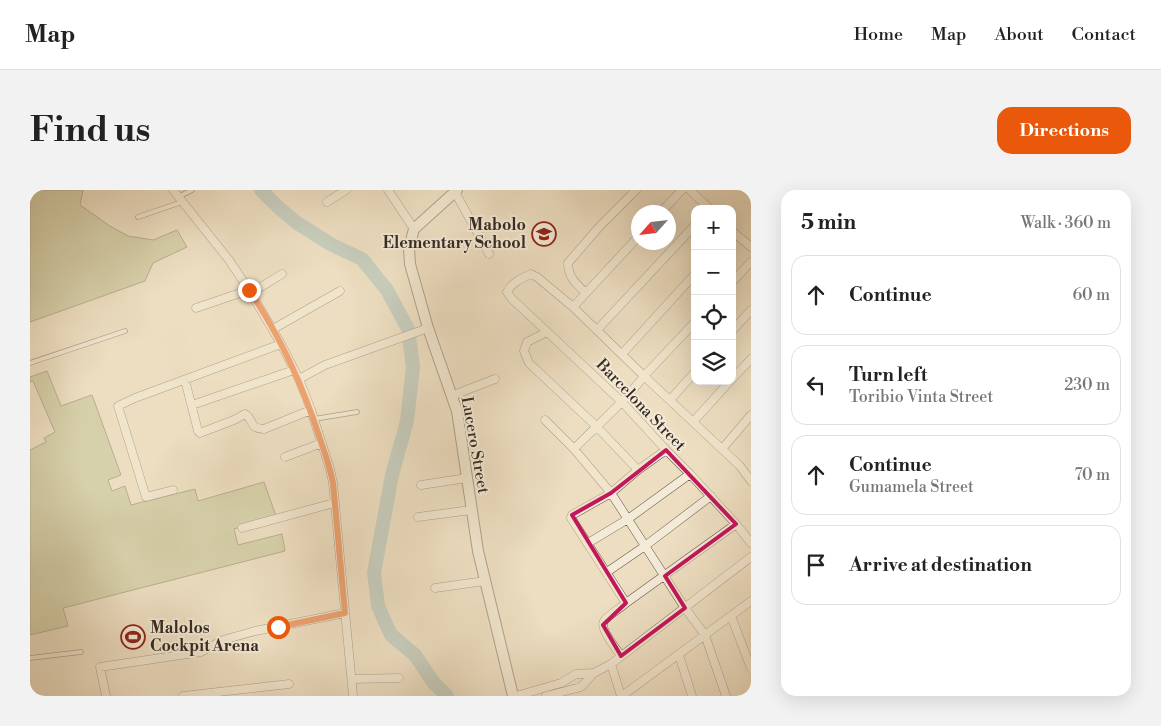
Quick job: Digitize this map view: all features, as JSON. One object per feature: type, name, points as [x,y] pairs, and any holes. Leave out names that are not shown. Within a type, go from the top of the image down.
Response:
[{"type":"street","points":[[327,202],[346,190]]},
{"type":"street","points":[[388,190],[414,229],[456,191],[489,254]]},
{"type":"street","points":[[586,293],[574,282],[569,273],[568,263],[600,226],[636,190]]},
{"type":"street","points":[[668,205],[682,190]]},
{"type":"street","points":[[690,190],[705,205]]},
{"type":"street","points":[[178,196],[229,260],[273,329],[299,379],[311,410],[333,483],[353,696]]},
{"type":"street","points":[[597,330],[691,228]]},
{"type":"street","name":"Lucero Street","points":[[414,229],[410,248],[410,264],[428,328],[456,411],[478,551],[514,696]]},
{"type":"street","points":[[736,234],[751,247]]},
{"type":"street","points":[[631,245],[573,307],[740,466],[751,481]]},
{"type":"street","points":[[736,278],[751,262]]},
{"type":"street","points":[[196,308],[250,292],[282,274]]},
{"type":"street","name":"Barcelona Street","points":[[573,307],[531,274],[509,287],[507,292],[622,402],[711,496],[751,543]]},
{"type":"street","points":[[622,354],[691,278]]},
{"type":"street","points":[[273,329],[340,291]]},
{"type":"street","points":[[736,327],[751,310]]},
{"type":"street","points":[[574,449],[632,392],[644,376],[691,326]]},
{"type":"street","points":[[299,379],[325,365],[428,328]]},
{"type":"street","points":[[547,332],[527,342],[524,351],[529,363],[596,426],[638,470]]},
{"type":"street","points":[[173,490],[146,497],[118,406],[134,398],[281,344]]},
{"type":"street","points":[[736,374],[751,358]]},
{"type":"street","points":[[192,405],[294,370]]},
{"type":"street","points":[[670,400],[691,376]]},
{"type":"street","points":[[451,396],[495,379]]},
{"type":"street","points":[[185,380],[198,431],[200,432],[245,414],[254,426],[264,429],[311,410]]},
{"type":"street","points":[[693,422],[726,385]]},
{"type":"street","points":[[722,449],[751,415]]},
{"type":"street","points":[[545,420],[574,449],[611,493],[685,608],[705,635],[726,696]]},
{"type":"street","points":[[285,457],[322,443]]},
{"type":"street","points":[[626,603],[571,518],[572,515],[611,493],[666,450]]},
{"type":"street","points":[[588,543],[628,519],[690,474]]},
{"type":"street","points":[[421,485],[467,478]]},
{"type":"street","points":[[606,572],[646,546],[711,496]]},
{"type":"street","points":[[242,528],[334,504]]},
{"type":"street","points":[[418,518],[471,510]]},
{"type":"street","points":[[621,656],[605,632],[604,620],[736,524]]},
{"type":"street","points":[[546,696],[581,687],[594,673],[611,664],[751,557]]},
{"type":"street","points":[[436,588],[485,581]]},
{"type":"street","points":[[611,664],[622,696],[751,601]]},
{"type":"street","points":[[106,696],[100,667],[201,652],[223,640],[255,631],[345,613]]},
{"type":"street","points":[[731,616],[751,668]]},
{"type":"street","points":[[678,655],[692,696]]},
{"type":"street","points":[[514,696],[561,683],[576,674],[594,673]]},
{"type":"street","points":[[352,679],[399,678]]},
{"type":"street","points":[[569,679],[572,689]]},
{"type":"street","points":[[184,696],[289,684]]},
{"type":"lane","points":[[138,217],[192,190]]},
{"type":"lane","points":[[30,363],[125,331]]},
{"type":"lane","points":[[314,419],[357,412]]},
{"type":"lane","points":[[30,658],[81,652]]},
{"type":"highlighted area","points":[[666,450],[736,524],[665,576],[685,608],[621,656],[603,625],[626,603],[572,515],[611,493]]},
{"type":"green space","points":[[30,190],[83,190],[80,205],[128,236],[153,240],[177,230],[187,247],[153,263],[145,281],[30,322]]},
{"type":"green space","points":[[47,371],[61,406],[92,395],[121,475],[108,480],[112,491],[125,486],[131,505],[195,489],[198,501],[264,482],[276,516],[234,529],[238,545],[282,534],[285,551],[63,608],[68,626],[30,635],[30,450],[46,442],[44,438],[55,432],[33,381],[30,382],[30,377]]},
{"type":"waterway","points":[[261,190],[297,223],[332,245],[362,259],[387,290],[408,329],[413,367],[407,421],[392,475],[374,573],[378,606],[391,635],[415,655],[433,682],[447,696]]},
{"type":"place","name":"Mabolo Elementary School","points":[[544,234]]},
{"type":"place","name":"Malolos Cockpit Arena","points":[[133,637]]},
{"type":"route","points":[[249,290],[273,329],[299,379],[330,469],[333,483],[345,613],[278,627]]}]
